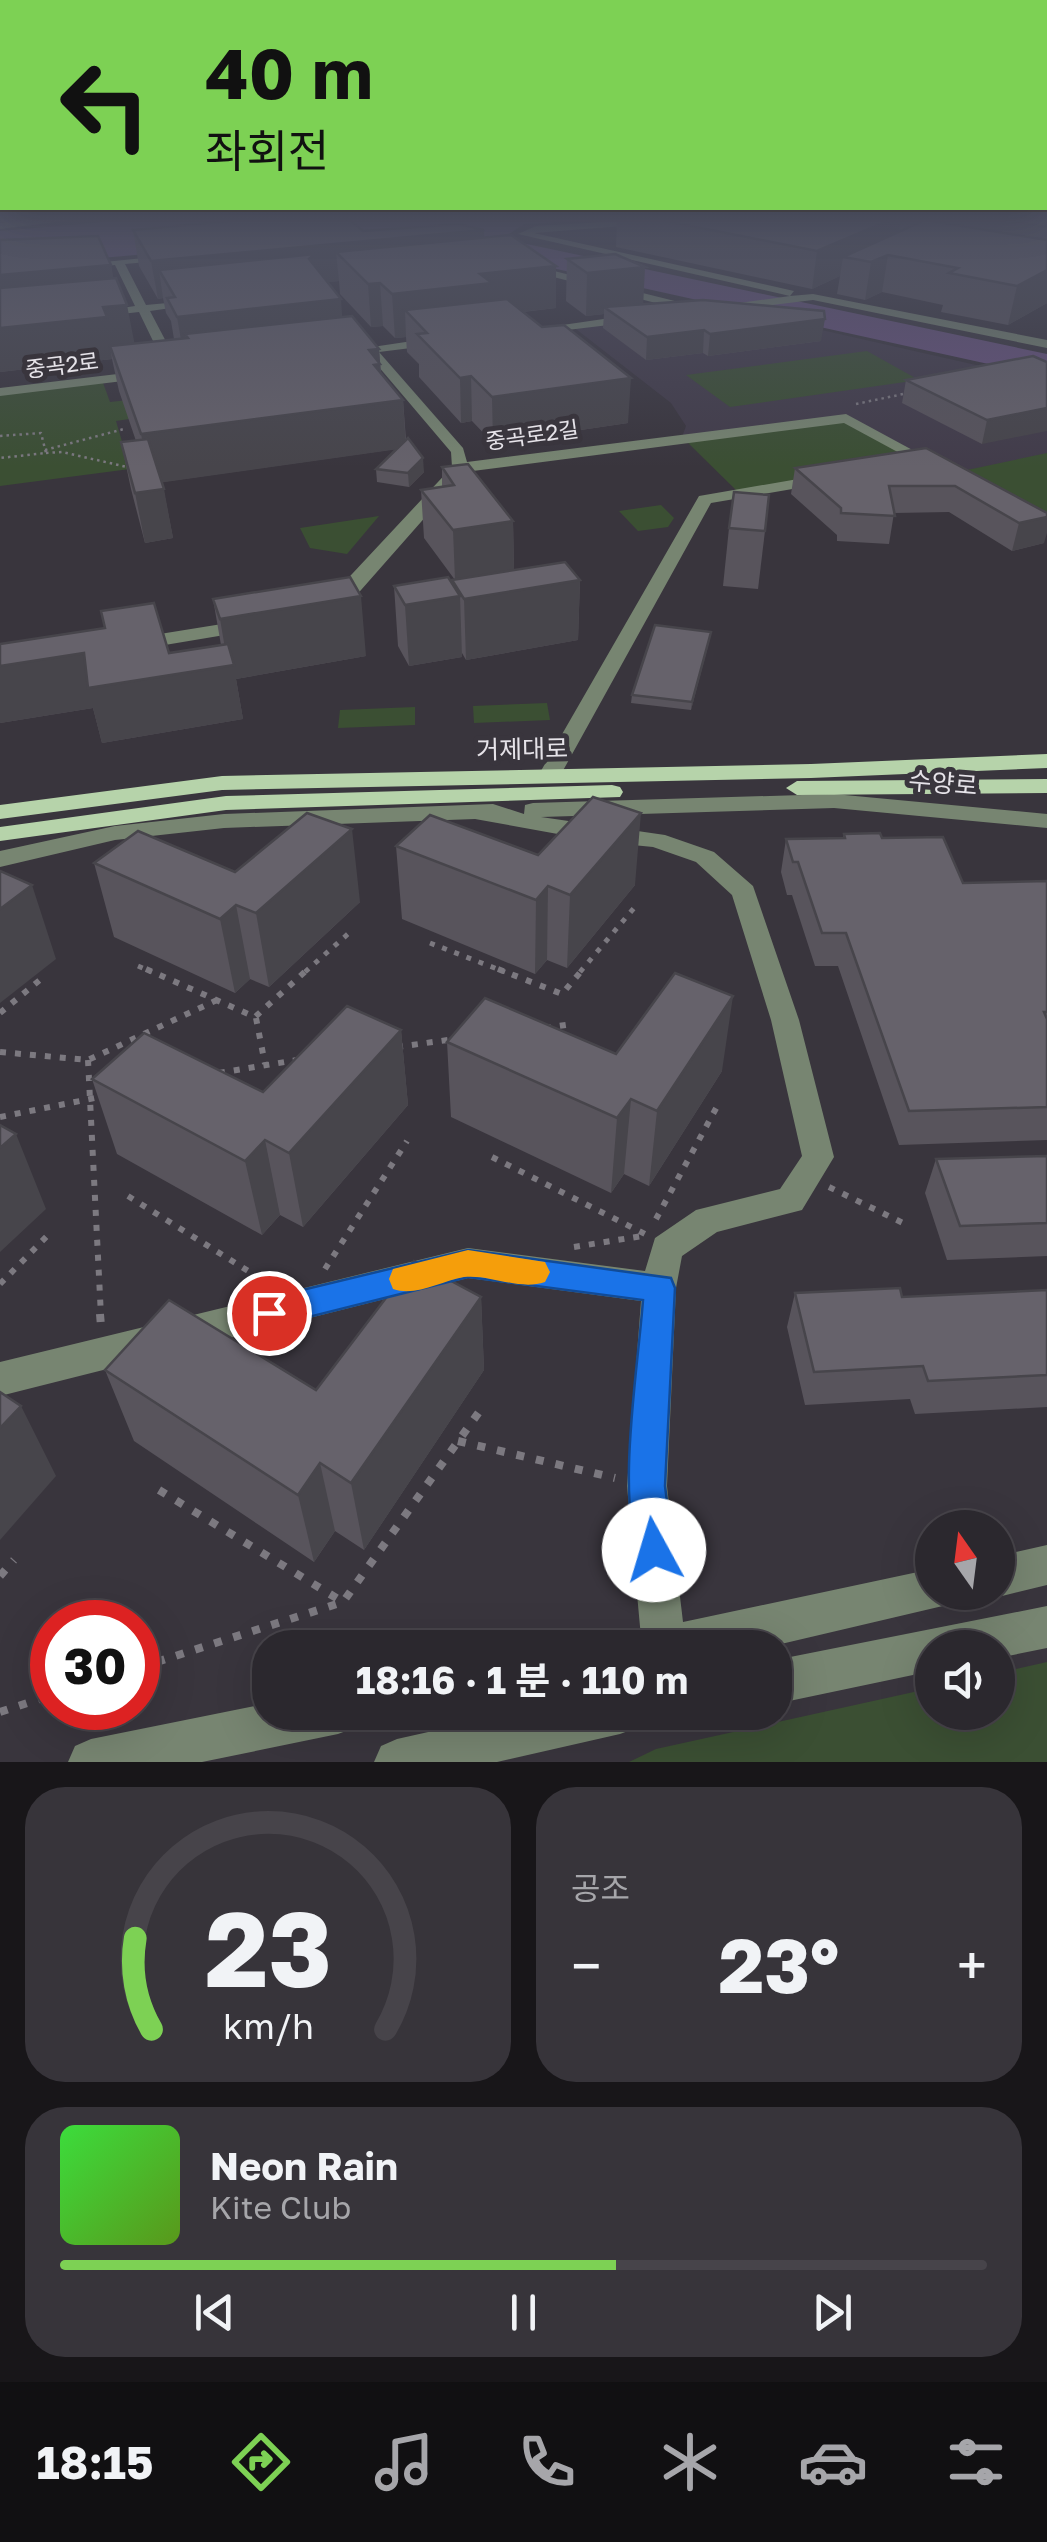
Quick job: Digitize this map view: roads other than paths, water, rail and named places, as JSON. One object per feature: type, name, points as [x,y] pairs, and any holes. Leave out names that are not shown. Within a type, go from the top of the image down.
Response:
[{"type":"main road","name":"거제대로","points":[[0,812],[175,788],[347,778],[1047,761]]},
{"type":"main road","points":[[0,795],[125,786],[175,788]]},
{"type":"main road","name":"거제대로","points":[[0,834],[226,803],[832,794],[1047,786]]},
{"type":"street","points":[[139,302],[175,372]]},
{"type":"street","points":[[74,315],[203,302]]},
{"type":"street","points":[[670,302],[703,310]]},
{"type":"street","points":[[666,315],[773,302]]},
{"type":"street","points":[[831,302],[1047,344]]},
{"type":"street","points":[[517,332],[647,317]]},
{"type":"street","points":[[331,354],[462,338]]},
{"type":"street","points":[[370,349],[458,451],[460,468]]},
{"type":"street","name":"중곡2로","points":[[0,392],[194,370]]},
{"type":"street","name":"중곡로2길","points":[[310,616],[331,608],[348,594],[460,468],[840,413],[939,469],[892,470]]},
{"type":"street","points":[[550,776],[705,499],[854,476]]},
{"type":"street","points":[[109,648],[271,622]]},
{"type":"street","name":"수양로","points":[[476,812],[832,794],[1047,820]]},
{"type":"street","points":[[0,859],[115,834],[224,820],[476,812],[602,835],[656,840],[705,857],[744,892],[786,1020],[812,1166],[792,1200],[708,1220],[667,1248],[660,1288],[647,1486],[662,1630]]},
{"type":"street","points":[[0,1379],[468,1263],[660,1288]]},
{"type":"street","points":[[1015,1573],[1047,1566]]},
{"type":"street","points":[[744,1630],[915,1594]]},
{"type":"street","points":[[1015,1633],[1047,1626]]},
{"type":"street","points":[[792,1679],[915,1653]]},
{"type":"street","points":[[91,1762],[252,1729]]},
{"type":"street","points":[[397,1762],[540,1730]]}]
